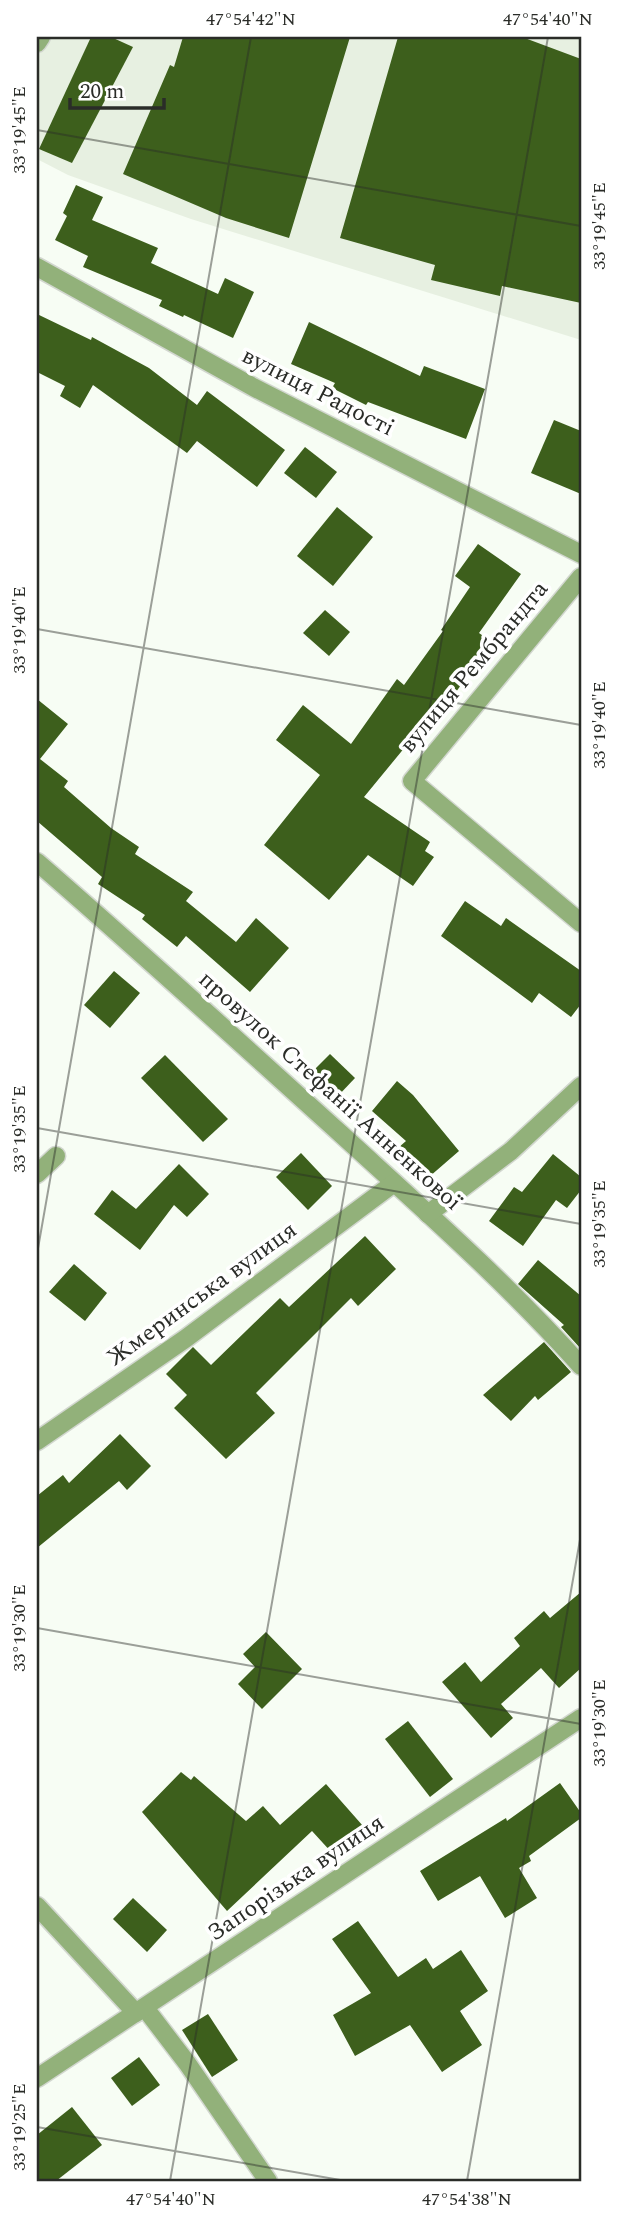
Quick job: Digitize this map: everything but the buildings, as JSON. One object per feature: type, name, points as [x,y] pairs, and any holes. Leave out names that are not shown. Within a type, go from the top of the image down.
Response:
[{"type":"street","points":[[37,43],[41,37]]},
{"type":"street","name":"вулиця Радості","points":[[37,267],[253,387],[581,554]]},
{"type":"street","name":"вулиця Рембрандта","points":[[581,577],[412,780],[581,923]]},
{"type":"street","name":"провулок Стефанії Анненкової","points":[[37,862],[428,1214],[503,1285],[581,1366]]},
{"type":"street","points":[[428,1214],[511,1151],[581,1086]]},
{"type":"street","points":[[37,1174],[56,1156]]},
{"type":"street","name":"Жмеринська вулиця","points":[[37,1441],[185,1339],[394,1183]]},
{"type":"street","name":"Запорізька вулиця","points":[[37,2078],[581,1718]]},
{"type":"street","points":[[37,1906],[141,2011],[187,2063],[268,2181]]},
{"type":"shaded area","points":[[37,37],[581,37],[581,340],[191,219],[68,175],[37,159]]}]
